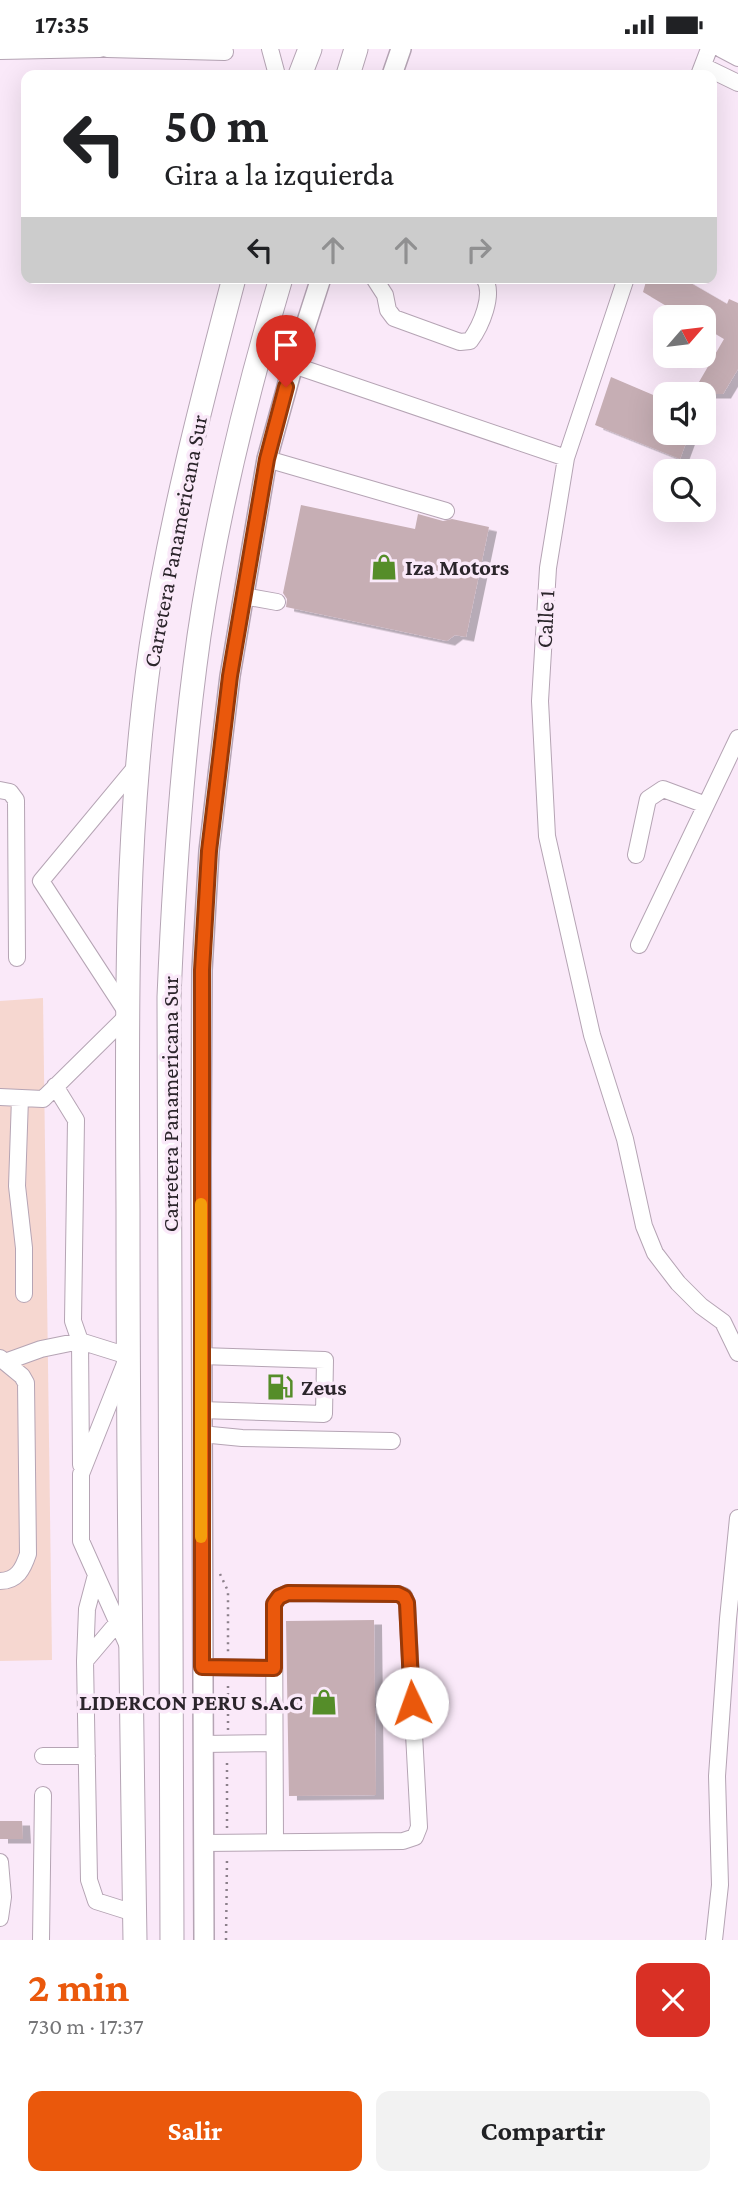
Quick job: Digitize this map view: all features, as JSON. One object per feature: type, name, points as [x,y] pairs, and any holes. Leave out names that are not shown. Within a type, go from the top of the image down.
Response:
[{"type":"highway","points":[[302,70],[310,49]]},
{"type":"highway","points":[[350,70],[356,49]]},
{"type":"highway","name":"Carretera Panamericana Sur","points":[[135,1940],[131,1652],[124,1615],[128,1356],[128,911],[151,648],[184,472],[232,284]]},
{"type":"highway","name":"Carretera Panamericana Sur","points":[[173,1940],[169,997],[173,908],[183,768],[199,636],[226,487],[251,381],[279,284]]},
{"type":"main road","points":[[394,70],[401,49]]},
{"type":"main road","points":[[204,1940],[202,970],[209,851],[230,676],[267,459],[319,284]]},
{"type":"street","points":[[0,51],[100,49]]},
{"type":"street","points":[[107,49],[225,52]]},
{"type":"street","points":[[270,49],[276,70]]},
{"type":"street","points":[[701,70],[709,49]]},
{"type":"street","points":[[721,49],[738,58]]},
{"type":"street","points":[[717,76],[738,83]]},
{"type":"street","points":[[378,284],[394,318],[460,342],[470,341],[476,333],[488,296],[488,284]]},
{"type":"street","name":"Calle 1","points":[[624,284],[566,459],[548,568],[540,701],[547,836],[592,1035],[625,1139],[644,1226],[655,1253],[678,1283],[701,1306],[730,1322]]},
{"type":"street","points":[[293,365],[566,459]]},
{"type":"street","points":[[267,459],[446,511]]},
{"type":"street","points":[[243,596],[277,602]]},
{"type":"street","points":[[639,945],[738,738]]},
{"type":"street","points":[[41,880],[139,763]]},
{"type":"street","points":[[635,855],[648,799],[656,792],[663,789],[706,805]]},
{"type":"street","points":[[0,790],[10,792],[16,800],[17,958]]},
{"type":"street","points":[[16,879],[41,880]]},
{"type":"street","points":[[0,1097],[43,1098],[127,1014],[41,880]]},
{"type":"street","points":[[55,1087],[76,1120],[73,1321],[80,1341],[81,1541],[96,1575],[124,1615],[85,1661]]},
{"type":"street","points":[[20,1098],[17,1186],[24,1248],[24,1294]]},
{"type":"street","points":[[0,1144],[17,1145]]},
{"type":"street","points":[[730,1322],[738,1353]]},
{"type":"street","points":[[3,1360],[80,1341],[128,1356],[81,1474]]},
{"type":"street","points":[[201,1356],[325,1360],[324,1414],[201,1410]]},
{"type":"street","points":[[0,1581],[9,1581],[22,1571],[28,1554],[26,1383],[22,1376],[3,1360]]},
{"type":"street","points":[[201,1434],[242,1438],[392,1441]]},
{"type":"street","points":[[714,1940],[720,1885],[717,1776],[738,1518]]},
{"type":"street","points":[[96,1575],[86,1609],[89,1880],[96,1901],[134,1913]]},
{"type":"street","points":[[203,1843],[403,1841],[415,1837],[419,1827],[407,1603],[404,1597],[398,1594],[288,1593],[279,1597],[274,1604],[275,1842]]},
{"type":"street","points":[[202,1667],[274,1668]]},
{"type":"street","points":[[202,1744],[274,1743]]},
{"type":"street","points":[[43,1756],[87,1756]]},
{"type":"street","points":[[41,1940],[43,1795]]},
{"type":"street","points":[[0,1862],[0,1918]]},
{"type":"shaded area","points":[[43,998],[52,1660],[0,1661],[0,1001]]},
{"type":"building","points":[[645,284],[692,284],[727,304],[729,299],[738,303],[738,369],[723,394],[716,394],[716,382],[699,382],[707,368],[716,368],[716,353],[724,339],[716,334],[716,305],[665,305],[643,292]]},
{"type":"building","points":[[611,377],[653,395],[653,445],[685,445],[680,459],[595,425]]},
{"type":"building","name":"Iza Motors","points":[[301,505],[415,529],[418,514],[443,521],[452,519],[489,527],[466,637],[455,635],[447,641],[286,607],[287,599],[283,593]]},
{"type":"building","points":[[374,1620],[376,1795],[289,1796],[286,1621]]},
{"type":"building","points":[[0,1821],[22,1821],[23,1839],[0,1839]]},
{"type":"slow traffic","points":[[201,1204],[201,1537]]},
{"type":"place","name":"Iza Motors","points":[[384,567]]},
{"type":"place","name":"Zeus","points":[[280,1387]]},
{"type":"place","name":"LIDERCON PERU S.A.C","points":[[324,1702]]},
{"type":"route","points":[[286,387],[267,459],[230,676],[209,851],[202,970],[202,1667],[274,1668],[274,1604],[279,1597],[288,1593],[398,1594],[404,1597],[407,1603],[412,1703]]}]
